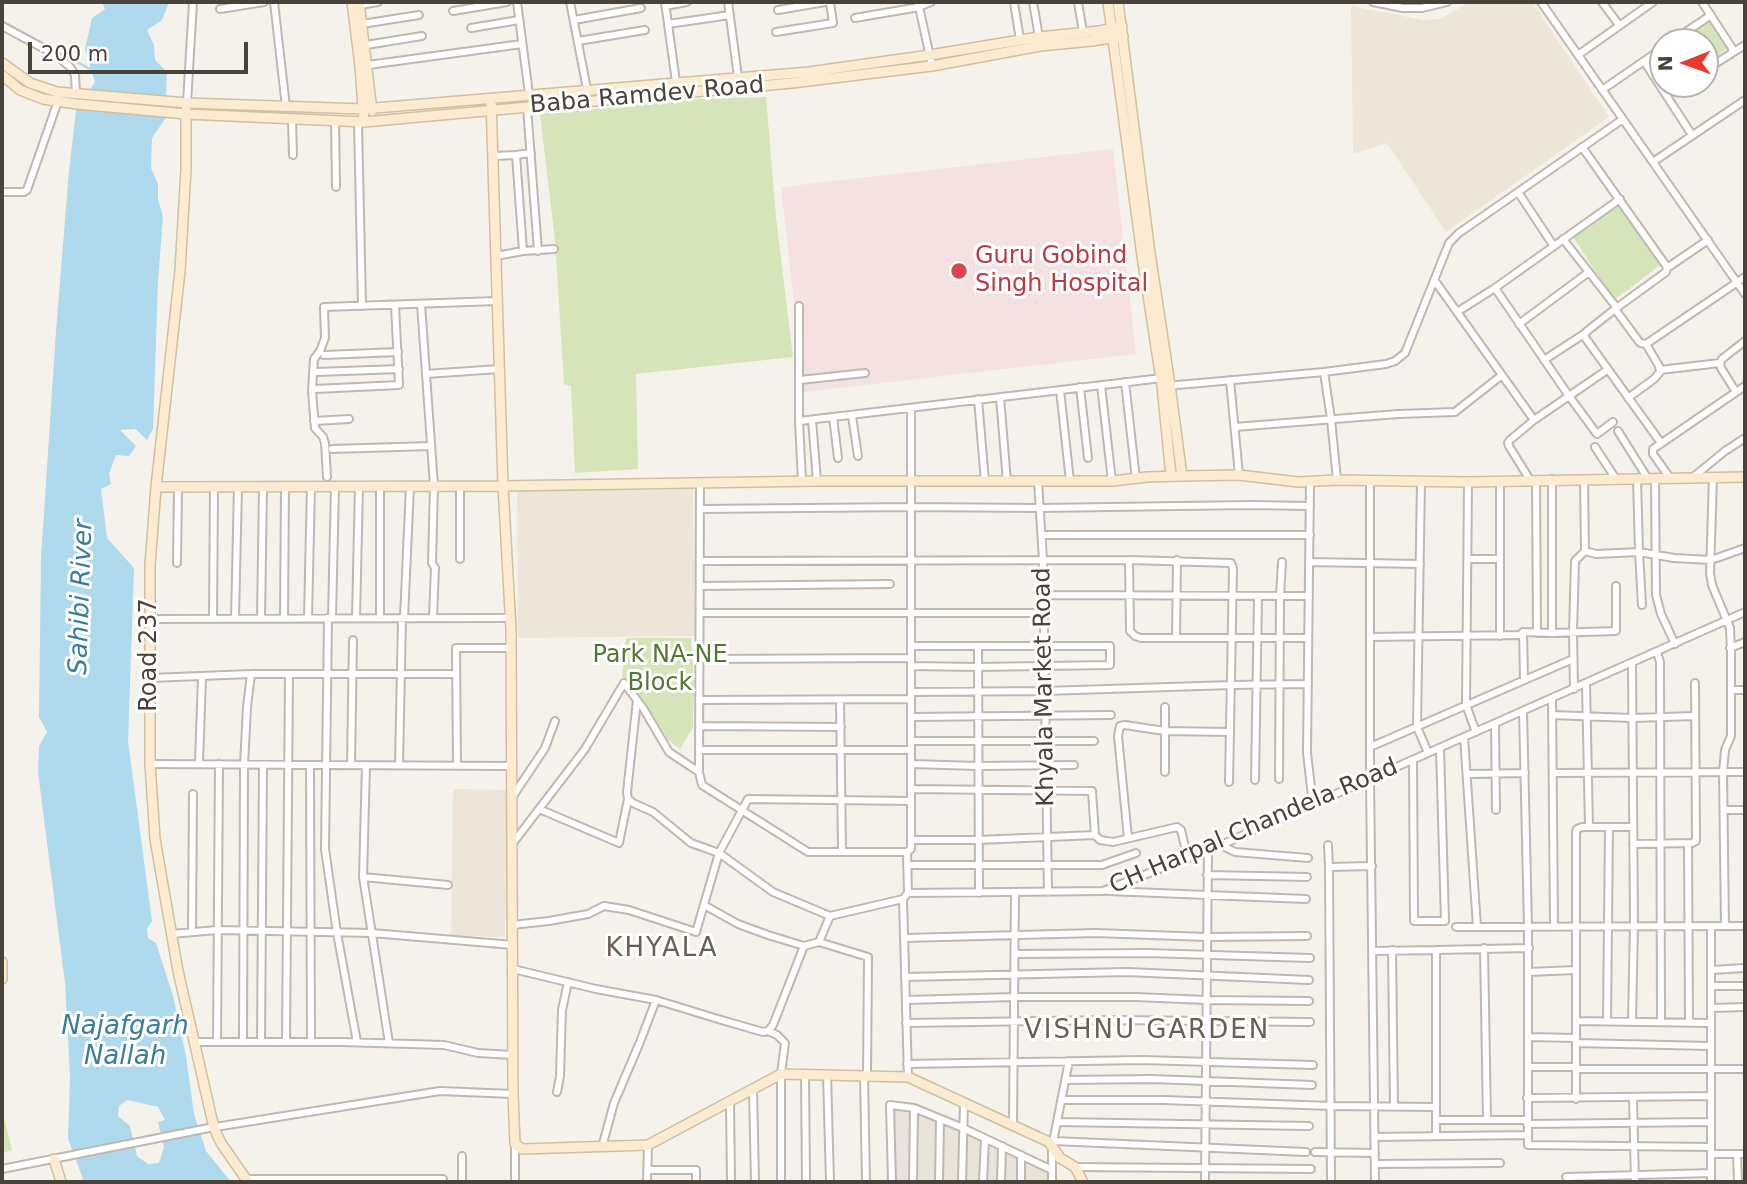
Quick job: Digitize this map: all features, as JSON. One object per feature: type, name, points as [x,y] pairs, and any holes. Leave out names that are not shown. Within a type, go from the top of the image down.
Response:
[{"type":"street","points":[[187,103],[193,2]]},
{"type":"street","points":[[220,9],[264,2]]},
{"type":"street","points":[[274,2],[286,107]]},
{"type":"street","points":[[357,3],[378,2]]},
{"type":"street","points":[[453,11],[507,2]]},
{"type":"street","points":[[517,2],[529,94]]},
{"type":"street","points":[[570,2],[587,89]]},
{"type":"street","points":[[676,82],[665,4],[687,2]]},
{"type":"street","points":[[728,2],[738,77]]},
{"type":"street","points":[[776,32],[833,23],[828,2],[778,10]]},
{"type":"street","points":[[855,19],[931,2]]},
{"type":"street","points":[[1014,2],[1020,40]]},
{"type":"street","points":[[1033,2],[1039,37]]},
{"type":"street","points":[[1078,2],[1083,32]]},
{"type":"street","points":[[1108,2],[1117,32],[1150,253],[1159,339],[1182,476]]},
{"type":"street","points":[[1117,32],[1118,2]]},
{"type":"street","points":[[1373,2],[1422,8],[1447,2]]},
{"type":"street","points":[[1541,2],[1745,294]]},
{"type":"street","points":[[1602,2],[1619,25]]},
{"type":"street","points":[[1578,55],[1653,2]]},
{"type":"street","points":[[1702,2],[1731,45],[1731,53]]},
{"type":"street","points":[[357,3],[359,56],[367,108]]},
{"type":"street","points":[[357,3],[368,65],[362,306]]},
{"type":"street","points":[[919,4],[932,66]]},
{"type":"street","points":[[574,20],[641,8]]},
{"type":"street","points":[[362,24],[419,15]]},
{"type":"street","points":[[668,24],[730,15]]},
{"type":"street","points":[[1692,28],[1711,15]]},
{"type":"street","points":[[471,27],[519,20]]},
{"type":"street","points":[[2,26],[56,55],[70,67],[75,75],[76,98]]},
{"type":"street","points":[[578,41],[645,30]]},
{"type":"street","points":[[2,63],[30,83],[76,98],[169,107],[187,103],[367,108],[809,72],[1039,37],[1083,32],[1117,32]]},
{"type":"street","name":"Baba Ramdev Road","points":[[169,107],[186,114],[365,121],[792,83],[932,66],[1117,32]]},
{"type":"street","points":[[366,45],[422,36]]},
{"type":"street","points":[[368,65],[522,44]]},
{"type":"street","points":[[1719,61],[1745,45]]},
{"type":"street","points":[[1602,90],[1649,58]]},
{"type":"street","points":[[1644,61],[1649,69]]},
{"type":"street","points":[[2,75],[20,90],[43,99],[58,101],[76,98]]},
{"type":"street","points":[[707,80],[708,90]]},
{"type":"street","points":[[1668,98],[1692,135]]},
{"type":"street","points":[[491,99],[511,648],[515,1182]]},
{"type":"street","points":[[1653,162],[1745,100]]},
{"type":"street","points":[[2,192],[27,190],[58,101]]},
{"type":"street","name":"Road 237","points":[[187,103],[187,169],[180,271],[150,565],[150,764],[155,839],[171,934],[214,1128],[247,1181]]},
{"type":"street","points":[[527,107],[538,251]]},
{"type":"street","points":[[292,119],[293,155]]},
{"type":"street","points":[[799,421],[1125,382],[1230,380],[1324,372],[1395,361],[1405,353],[1449,243],[1459,233],[1623,119]]},
{"type":"street","points":[[335,120],[336,187]]},
{"type":"street","points":[[1582,147],[1667,268]]},
{"type":"street","points":[[493,156],[531,153]]},
{"type":"street","points":[[516,155],[523,251]]},
{"type":"street","points":[[1518,192],[1553,245]]},
{"type":"street","points":[[1457,312],[1620,199]]},
{"type":"street","points":[[1563,239],[1640,343],[1646,344],[1745,277]]},
{"type":"street","points":[[1544,360],[1584,334],[1666,272],[1667,268],[1708,240]]},
{"type":"street","points":[[496,256],[554,249]]},
{"type":"street","points":[[1519,324],[1589,272]]},
{"type":"street","points":[[1434,281],[1534,420]]},
{"type":"street","points":[[1495,288],[1597,434],[1613,422]]},
{"type":"street","points":[[327,477],[325,443],[314,421],[312,391],[313,364],[325,338],[324,307],[497,301]]},
{"type":"street","points":[[421,304],[434,486],[433,618]]},
{"type":"street","points":[[316,389],[399,384],[396,305]]},
{"type":"street","points":[[799,306],[802,481]]},
{"type":"street","points":[[1584,334],[1661,443]]},
{"type":"street","points":[[1736,392],[1720,363],[1745,341]]},
{"type":"street","points":[[1646,344],[1660,370]]},
{"type":"street","points":[[324,355],[398,352]]},
{"type":"street","points":[[1660,370],[1720,363]]},
{"type":"street","points":[[316,372],[398,369]]},
{"type":"street","points":[[426,374],[499,369]]},
{"type":"street","points":[[1538,633],[1533,480],[1508,443],[1534,420],[1607,370]]},
{"type":"street","points":[[1628,398],[1654,379],[1660,370]]},
{"type":"street","points":[[1324,372],[1337,480]]},
{"type":"street","points":[[800,380],[865,373]]},
{"type":"street","points":[[1235,427],[1455,412],[1502,375]]},
{"type":"street","points":[[1230,380],[1239,475]]},
{"type":"street","points":[[1125,382],[1136,479]]},
{"type":"street","points":[[1166,382],[1171,476]]},
{"type":"street","points":[[1101,385],[1112,481]]},
{"type":"street","points":[[1670,478],[1652,452],[1653,449],[1745,386]]},
{"type":"street","points":[[1080,387],[1088,458]]},
{"type":"street","points":[[1060,390],[1070,481]]},
{"type":"street","points":[[1000,397],[1007,482]]},
{"type":"street","points":[[978,399],[985,482]]},
{"type":"street","points":[[908,1077],[904,938],[907,852],[911,849],[911,408]]},
{"type":"street","points":[[852,415],[858,456]]},
{"type":"street","points":[[834,418],[838,458]]},
{"type":"street","points":[[314,421],[349,419]]},
{"type":"street","points":[[812,420],[817,481]]},
{"type":"street","points":[[1618,431],[1651,479],[1658,605],[1675,644]]},
{"type":"street","points":[[1692,478],[1745,438]]},
{"type":"street","points":[[332,450],[431,446]]},
{"type":"street","points":[[1595,447],[1616,479]]},
{"type":"street","points":[[156,487],[1112,481],[1171,476],[1239,475],[1298,482],[1745,477]]},
{"type":"street","points":[[1713,477],[1710,573],[1712,585],[1730,628],[1731,736],[1725,750],[1723,772],[1725,926]]},
{"type":"street","points":[[1574,689],[1575,561],[1585,551],[1584,479]]},
{"type":"street","points":[[1637,479],[1642,605]]},
{"type":"street","points":[[1552,480],[1552,634]]},
{"type":"street","name":"Khyala Market Road","points":[[1038,481],[1044,594],[1048,892]]},
{"type":"street","points":[[1310,481],[1307,753],[1313,805]]},
{"type":"street","points":[[1370,481],[1370,779],[1375,1182]]},
{"type":"street","points":[[1421,481],[1417,727],[1428,754]]},
{"type":"street","points":[[1500,481],[1500,636]]},
{"type":"street","points":[[700,482],[699,772],[702,785],[808,852],[907,852]]},
{"type":"street","points":[[1468,482],[1466,705],[1476,732]]},
{"type":"street","points":[[177,486],[177,563]]},
{"type":"street","points":[[213,619],[214,486]]},
{"type":"street","points":[[235,619],[238,486]]},
{"type":"street","points":[[261,618],[263,486]]},
{"type":"street","points":[[284,619],[285,486]]},
{"type":"street","points":[[308,618],[311,486]]},
{"type":"street","points":[[335,486],[325,849],[357,1042]]},
{"type":"street","points":[[356,618],[359,486]]},
{"type":"street","points":[[380,486],[380,618]]},
{"type":"street","points":[[399,765],[410,486]]},
{"type":"street","points":[[460,486],[460,559]]},
{"type":"street","points":[[700,509],[1310,506]]},
{"type":"street","points":[[1042,535],[1310,534]]},
{"type":"street","points":[[1585,551],[1596,554],[1639,552],[1689,560],[1711,560],[1745,548]]},
{"type":"street","points":[[1468,559],[1500,559]]},
{"type":"street","points":[[1129,560],[1130,631],[1135,636],[1308,638]]},
{"type":"street","points":[[700,561],[1177,560],[1231,563],[1229,782]]},
{"type":"street","points":[[1176,638],[1177,560]]},
{"type":"street","points":[[1279,779],[1282,562]]},
{"type":"street","points":[[1309,562],[1420,564]]},
{"type":"street","points":[[700,586],[890,584]]},
{"type":"street","points":[[1370,636],[1500,636],[1520,635],[1523,632],[1552,634],[1616,631],[1616,586]]},
{"type":"street","points":[[1044,594],[1309,596]]},
{"type":"street","points":[[1255,780],[1258,596]]},
{"type":"street","name":"CH Harpal Chandela Road","points":[[830,916],[906,896],[1103,891],[1208,851],[1745,612]]},
{"type":"street","points":[[700,613],[1044,613]]},
{"type":"street","points":[[149,619],[510,618]]},
{"type":"street","points":[[1523,632],[1524,679]]},
{"type":"street","points":[[351,765],[353,640]]},
{"type":"street","points":[[1730,648],[1745,642]]},
{"type":"street","points":[[700,659],[911,662],[977,667],[1110,665],[1110,646],[911,646]]},
{"type":"street","points":[[978,646],[979,893]]},
{"type":"street","points":[[457,765],[456,648],[511,648]]},
{"type":"street","points":[[1657,652],[1660,662],[1661,1022]]},
{"type":"street","points":[[1370,747],[1573,659]]},
{"type":"street","points":[[1632,663],[1632,1021]]},
{"type":"street","points":[[150,678],[251,674],[456,674]]},
{"type":"street","points":[[243,1042],[244,765],[251,674]]},
{"type":"street","points":[[286,1042],[289,674]]},
{"type":"street","points":[[199,763],[202,677]]},
{"type":"street","points":[[512,844],[585,749],[624,683],[669,752],[699,772]]},
{"type":"street","points":[[1586,683],[1589,827]]},
{"type":"street","points":[[1633,844],[1692,844],[1696,841],[1695,683]]},
{"type":"street","points":[[700,701],[840,699],[977,691],[1308,684]]},
{"type":"street","points":[[1731,690],[1745,690]]},
{"type":"street","points":[[1552,698],[1554,926]]},
{"type":"street","points":[[840,699],[842,851]]},
{"type":"street","points":[[539,809],[619,843],[628,799],[637,701]]},
{"type":"street","points":[[1165,707],[1165,772]]},
{"type":"street","points":[[1523,711],[1529,948],[1527,1144],[1633,1145],[1741,1154],[1738,1182]]},
{"type":"street","points":[[911,717],[1111,715]]},
{"type":"street","points":[[1552,715],[1632,718],[1695,716]]},
{"type":"street","points":[[512,798],[545,748],[555,721]]},
{"type":"street","points":[[1495,724],[1496,810]]},
{"type":"street","points":[[699,726],[841,727]]},
{"type":"street","points":[[1128,838],[1118,736],[1120,726],[1165,731],[1230,732]]},
{"type":"street","points":[[1464,737],[1477,927]]},
{"type":"street","points":[[911,741],[1094,741]]},
{"type":"street","points":[[1413,760],[1414,921],[1445,921],[1440,748]]},
{"type":"street","points":[[699,750],[911,750]]},
{"type":"street","points":[[150,764],[512,766]]},
{"type":"street","points":[[217,1042],[219,764]]},
{"type":"street","points":[[911,764],[1074,765]]},
{"type":"street","points":[[261,1042],[263,765]]},
{"type":"street","points":[[310,765],[311,1042]]},
{"type":"street","points":[[366,765],[363,877],[389,1043]]},
{"type":"street","points":[[1553,773],[1745,772]]},
{"type":"street","points":[[1467,774],[1525,773]]},
{"type":"street","points":[[911,789],[1092,791],[1095,835],[1100,840],[1106,842],[1177,827],[1181,830],[1188,859]]},
{"type":"street","points":[[191,932],[194,794]]},
{"type":"street","points":[[628,799],[653,812],[691,844],[719,853],[772,892],[830,916],[819,942]]},
{"type":"street","points":[[512,925],[588,914],[604,906],[629,910],[696,932],[719,853],[748,799],[911,801]]},
{"type":"street","points":[[1724,810],[1745,810]]},
{"type":"street","points":[[1576,1099],[1576,832],[1579,828],[1589,827],[1633,827]]},
{"type":"street","points":[[1607,1021],[1609,827]]},
{"type":"street","points":[[911,840],[1095,835]]},
{"type":"street","points":[[1688,844],[1689,1022]]},
{"type":"street","points":[[1221,845],[1235,852],[1308,858]]},
{"type":"street","points":[[1328,845],[1331,1182]]},
{"type":"street","points":[[1205,1182],[1208,851]]},
{"type":"street","points":[[907,865],[1102,864],[1136,853]]},
{"type":"street","points":[[1329,867],[1372,866]]},
{"type":"street","points":[[1207,875],[1307,877]]},
{"type":"street","points":[[363,877],[448,885]]},
{"type":"street","points":[[1103,891],[1306,899]]},
{"type":"street","points":[[1013,1125],[1015,893]]},
{"type":"street","points":[[704,905],[738,924],[768,935],[804,946],[819,942],[868,957],[866,1182]]},
{"type":"street","points":[[1711,926],[1711,1182]]},
{"type":"street","points":[[1456,927],[1745,926]]},
{"type":"street","points":[[171,934],[217,930],[372,933],[513,946]]},
{"type":"street","points":[[904,938],[1096,933],[1206,937],[1307,936]]},
{"type":"street","points":[[768,1031],[804,946]]},
{"type":"street","points":[[1484,948],[1487,1120]]},
{"type":"street","points":[[1373,951],[1529,948]]},
{"type":"street","points":[[1392,950],[1394,1107]]},
{"type":"street","points":[[1436,950],[1436,1136]]},
{"type":"street","points":[[1015,954],[1147,953],[1310,958]]},
{"type":"street","points":[[2,962],[2,979]]},
{"type":"street","points":[[1711,970],[1745,968]]},
{"type":"street","points":[[513,969],[656,1000],[777,1035],[785,1043],[780,1074],[781,1182]]},
{"type":"street","points":[[1528,972],[1576,970]]},
{"type":"street","points":[[905,977],[1126,972],[1309,980]]},
{"type":"street","points":[[557,1092],[560,1076],[561,1019],[568,982]]},
{"type":"street","points":[[1711,986],[1745,986]]},
{"type":"street","points":[[906,1000],[1136,997],[1309,1001]]},
{"type":"street","points":[[601,1147],[614,1103],[656,1000]]},
{"type":"street","points":[[1711,1008],[1745,1007]]},
{"type":"street","points":[[906,1023],[1110,1020],[1310,1022]]},
{"type":"street","points":[[1576,1021],[1711,1023]]},
{"type":"street","points":[[1528,1037],[1711,1046]]},
{"type":"street","points":[[195,1042],[444,1045],[478,1054],[513,1055]]},
{"type":"street","points":[[907,1064],[1142,1060],[1312,1065]]},
{"type":"street","points":[[1052,1182],[1053,1144],[1069,1061]]},
{"type":"street","points":[[1528,1067],[1745,1069]]},
{"type":"street","points":[[515,1144],[522,1150],[648,1145],[780,1074],[805,1074],[908,1077],[1053,1144],[1306,1152]]},
{"type":"street","points":[[805,1074],[806,1182]]},
{"type":"street","points":[[827,1075],[830,1182]]},
{"type":"street","points":[[1066,1080],[1151,1079],[1312,1085]]},
{"type":"street","points":[[753,1088],[755,1182]]},
{"type":"street","points":[[2,1169],[202,1130],[440,1091],[513,1094]]},
{"type":"street","points":[[1527,1098],[1711,1096]]},
{"type":"street","points":[[1633,1098],[1635,1179]]},
{"type":"street","points":[[1062,1100],[1436,1107]]},
{"type":"street","points":[[730,1101],[731,1182]]},
{"type":"street","points":[[962,1182],[964,1102]]},
{"type":"street","points":[[892,1182],[890,1105],[914,1108],[1052,1170]]},
{"type":"street","points":[[913,1182],[914,1108]]},
{"type":"street","points":[[939,1182],[940,1119]]},
{"type":"street","points":[[1436,1120],[1711,1122]]},
{"type":"street","points":[[1057,1122],[1309,1126]]},
{"type":"street","points":[[1374,1137],[1527,1135]]},
{"type":"street","points":[[983,1182],[985,1140]]},
{"type":"street","points":[[1053,1144],[1060,1158],[1075,1167],[1311,1169]]},
{"type":"street","points":[[647,1182],[648,1145]]},
{"type":"street","points":[[1002,1182],[1003,1146]]},
{"type":"street","points":[[1315,1152],[1374,1153]]},
{"type":"street","points":[[1021,1155],[1021,1182]]},
{"type":"street","points":[[462,1156],[462,1182]]},
{"type":"street","points":[[54,1159],[61,1182]]},
{"type":"street","points":[[1375,1164],[1500,1163]]},
{"type":"street","points":[[1075,1167],[1083,1182]]},
{"type":"street","points":[[647,1170],[696,1170],[696,1182]]},
{"type":"street","points":[[1566,1177],[1635,1179],[1711,1173]]},
{"type":"street","points":[[247,1181],[443,1179]]},
{"type":"shaded area","points":[[1470,2],[1532,2],[1609,117],[1446,232],[1387,143],[1353,154],[1351,6],[1423,20],[1440,19]]},
{"type":"shaded area","name":"Guru Gobind Singh Hospital","points":[[1113,149],[1136,354],[804,392],[781,187]]},
{"type":"shaded area","points":[[693,489],[695,636],[518,638],[517,491]]},
{"type":"shaded area","points":[[453,789],[507,790],[505,937],[451,936]]},
{"type":"shaded area","points":[[890,1105],[914,1108],[1052,1170],[1052,1182],[890,1182]]},
{"type":"green space","points":[[1710,14],[1731,46],[1719,54],[1719,28],[1690,28]]},
{"type":"green space","points":[[766,97],[776,217],[793,357],[636,374],[638,469],[575,473],[571,386],[564,384],[555,241],[540,114],[698,99]]},
{"type":"green space","points":[[1620,203],[1663,263],[1614,300],[1573,237]]},
{"type":"green space","name":"Park NA-NE Block","points":[[626,638],[691,638],[693,727],[680,749],[669,741],[651,712],[622,676]]},
{"type":"green space","points":[[2,1110],[12,1150],[2,1153]]},
{"type":"water","name":"Najafgarh Nallah","points":[[102,2],[169,2],[162,20],[147,30],[154,45],[155,60],[167,72],[165,119],[152,138],[151,168],[158,184],[158,199],[163,217],[153,429],[147,440],[136,429],[120,430],[136,446],[129,456],[116,455],[109,474],[111,484],[101,489],[107,538],[134,568],[128,741],[152,921],[147,929],[148,938],[156,943],[173,996],[186,1056],[194,1114],[206,1151],[231,1182],[86,1182],[68,1139],[70,1075],[65,983],[38,772],[39,746],[47,732],[39,717],[41,558],[56,331],[76,110],[95,82],[85,49],[92,18],[105,9]],"holes":[[[127,1100],[158,1107],[165,1120],[158,1122],[164,1147],[159,1163],[148,1164],[137,1156],[130,1126],[118,1116],[119,1106]]]},
{"type":"waterway","points":[[2,21],[94,70]]},
{"type":"place","name":"Guru Gobind Singh Hospital","points":[[959,271]]},
{"type":"district","name":"KHYALA","points":[[662,949]]},
{"type":"district","name":"VISHNU GARDEN","points":[[1147,1031]]},
{"type":"water label","name":"Sahibi River","points":[[82,597]]}]
